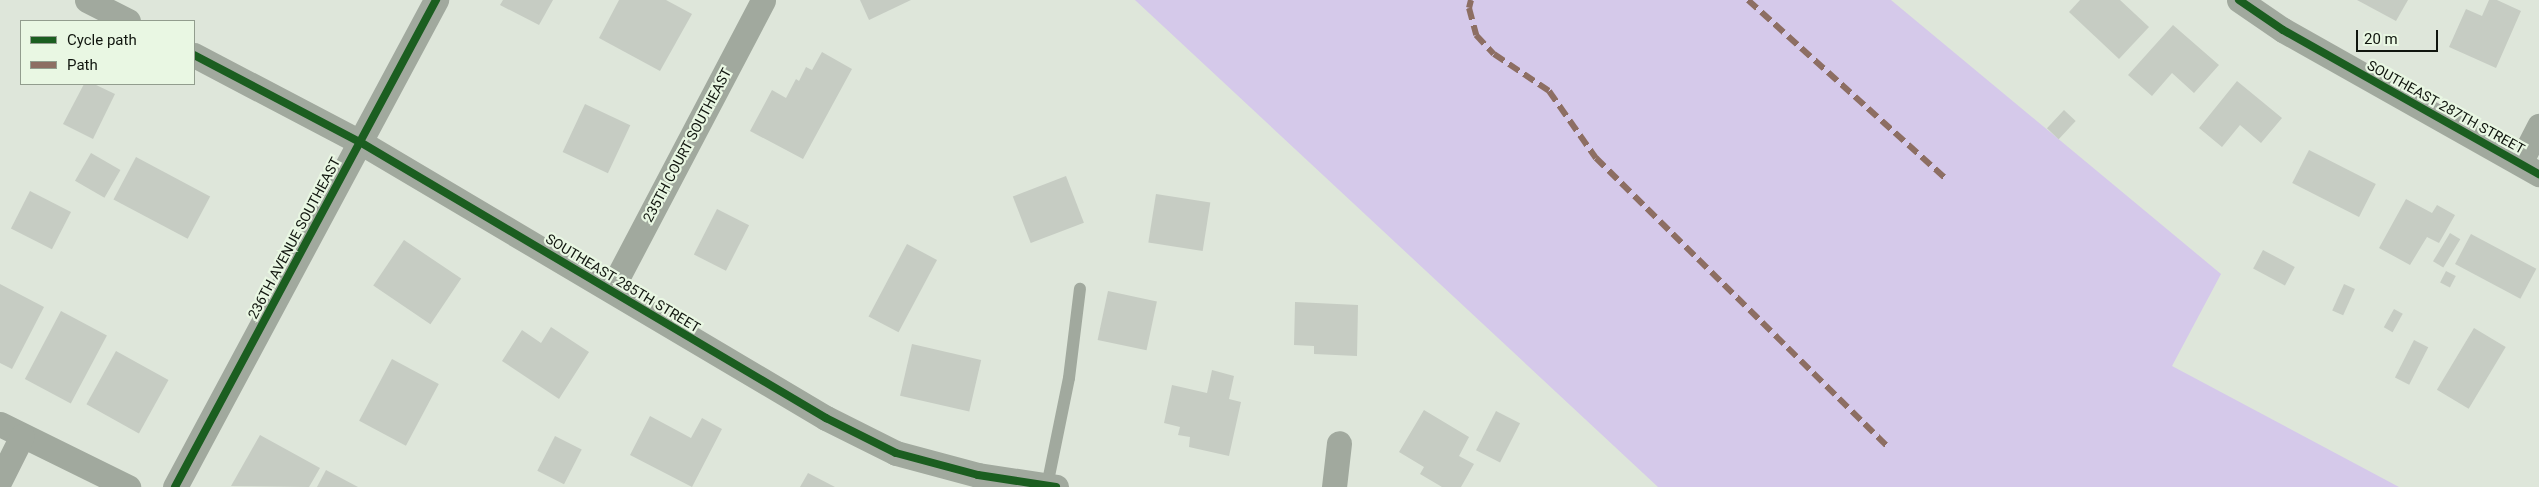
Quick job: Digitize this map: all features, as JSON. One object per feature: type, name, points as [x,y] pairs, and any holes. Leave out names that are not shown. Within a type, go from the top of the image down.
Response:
[{"type":"street","points":[[87,0],[126,20]]},
{"type":"street","name":"236TH AVENUE SOUTHEAST","points":[[175,487],[436,0]]},
{"type":"street","name":"235TH COURT SOUTHEAST","points":[[611,290],[763,0]]},
{"type":"street","name":"SOUTHEAST 287TH STREET","points":[[2239,0],[2292,35],[2529,169]]},
{"type":"street","name":"SOUTHEAST 285TH STREET","points":[[195,57],[360,142],[826,418],[896,453],[978,475],[1052,486]]},
{"type":"street","points":[[2529,169],[2539,126]]},
{"type":"street","points":[[0,424],[128,487]]},
{"type":"street","points":[[0,480],[22,436]]},
{"type":"street","points":[[1334,487],[1339,443]]},
{"type":"lane","points":[[1052,486],[1069,378],[1080,289]]},
{"type":"shaded area","points":[[1135,0],[1891,0],[2221,274],[2172,366],[2399,487],[1658,487]]},
{"type":"building","points":[[503,0],[553,0],[539,25],[500,5]]},
{"type":"building","points":[[619,0],[666,0],[692,14],[660,71],[599,38]]},
{"type":"building","points":[[860,0],[911,0],[869,20]]},
{"type":"building","points":[[2080,0],[2120,0],[2149,27],[2119,59],[2069,12]]},
{"type":"building","points":[[2357,0],[2408,0],[2396,21]]},
{"type":"building","points":[[2489,0],[2497,0],[2521,11],[2496,68],[2449,47],[2466,9],[2482,16]]},
{"type":"building","points":[[2173,25],[2219,65],[2194,93],[2172,73],[2152,96],[2128,75]]},
{"type":"building","points":[[822,52],[852,69],[803,159],[750,131],[772,90],[786,98],[796,79],[799,81],[806,67],[812,70]]},
{"type":"building","points":[[2237,81],[2282,118],[2261,143],[2240,125],[2222,147],[2199,128]]},
{"type":"building","points":[[83,85],[96,85],[115,94],[93,139],[63,124]]},
{"type":"building","points":[[585,104],[630,125],[608,173],[563,152]]},
{"type":"building","points":[[2064,110],[2076,121],[2059,139],[2047,128]]},
{"type":"building","points":[[2309,150],[2376,184],[2359,217],[2292,183]]},
{"type":"building","points":[[91,153],[120,170],[104,198],[75,181]]},
{"type":"building","points":[[136,157],[210,196],[188,239],[113,199]]},
{"type":"building","points":[[1066,176],[1084,223],[1031,243],[1013,196]]},
{"type":"building","points":[[30,191],[71,212],[52,249],[11,228]]},
{"type":"building","points":[[1156,194],[1210,203],[1203,251],[1148,242]]},
{"type":"building","points":[[2406,199],[2432,213],[2437,205],[2455,215],[2439,243],[2427,237],[2410,265],[2379,248]]},
{"type":"building","points":[[717,209],[749,225],[726,271],[694,254]]},
{"type":"building","points":[[2450,233],[2460,239],[2443,267],[2433,261]]},
{"type":"building","points":[[2471,234],[2536,269],[2520,299],[2455,264]]},
{"type":"building","points":[[404,240],[461,279],[430,324],[373,286]]},
{"type":"building","points":[[907,244],[937,260],[899,332],[869,316]]},
{"type":"building","points":[[2263,250],[2295,267],[2285,285],[2253,269]]},
{"type":"building","points":[[2446,271],[2456,276],[2450,288],[2440,283]]},
{"type":"building","points":[[0,284],[44,307],[12,369],[0,363]]},
{"type":"building","points":[[2344,284],[2355,289],[2343,315],[2332,310]]},
{"type":"building","points":[[1108,291],[1157,301],[1147,350],[1098,340]]},
{"type":"building","points":[[1295,302],[1358,305],[1357,356],[1314,354],[1314,346],[1294,345]]},
{"type":"building","points":[[2394,309],[2403,314],[2393,332],[2384,327]]},
{"type":"building","points":[[61,311],[107,335],[71,403],[25,379]]},
{"type":"building","points":[[551,327],[589,352],[559,399],[502,361],[522,330],[541,343]]},
{"type":"building","points":[[2474,328],[2506,347],[2469,409],[2437,390]]},
{"type":"building","points":[[2414,340],[2428,347],[2409,385],[2395,377]]},
{"type":"building","points":[[912,344],[981,360],[969,412],[900,396]]},
{"type":"building","points":[[116,351],[168,380],[139,433],[86,404]]},
{"type":"building","points":[[392,359],[439,384],[406,446],[359,421]]},
{"type":"building","points":[[1212,370],[1234,376],[1229,399],[1241,402],[1229,456],[1189,447],[1190,437],[1178,435],[1180,427],[1164,423],[1172,385],[1207,393]]},
{"type":"building","points":[[1424,410],[1469,437],[1459,456],[1474,464],[1461,487],[1442,487],[1420,474],[1424,467],[1399,452]]},
{"type":"building","points":[[1496,411],[1520,423],[1500,462],[1476,450]]},
{"type":"building","points":[[650,416],[691,438],[702,418],[722,429],[692,487],[630,455]]},
{"type":"building","points":[[260,435],[320,468],[309,487],[231,486]]},
{"type":"building","points":[[555,436],[582,450],[564,484],[537,471]]},
{"type":"building","points":[[326,470],[358,487],[317,487]]},
{"type":"building","points":[[808,473],[835,487],[800,487]]},
{"type":"marked path","points":[[1471,0],[1469,8],[1476,35],[1494,54],[1549,91],[1596,158],[1888,447]]},
{"type":"marked path","points":[[1748,0],[1945,178]]},
{"type":"cycle path","points":[[175,487],[436,0]]},
{"type":"cycle path","points":[[2239,0],[2283,30],[2539,174]]},
{"type":"cycle path","points":[[195,56],[360,142],[826,418],[896,453],[978,475],[1056,487]]}]
